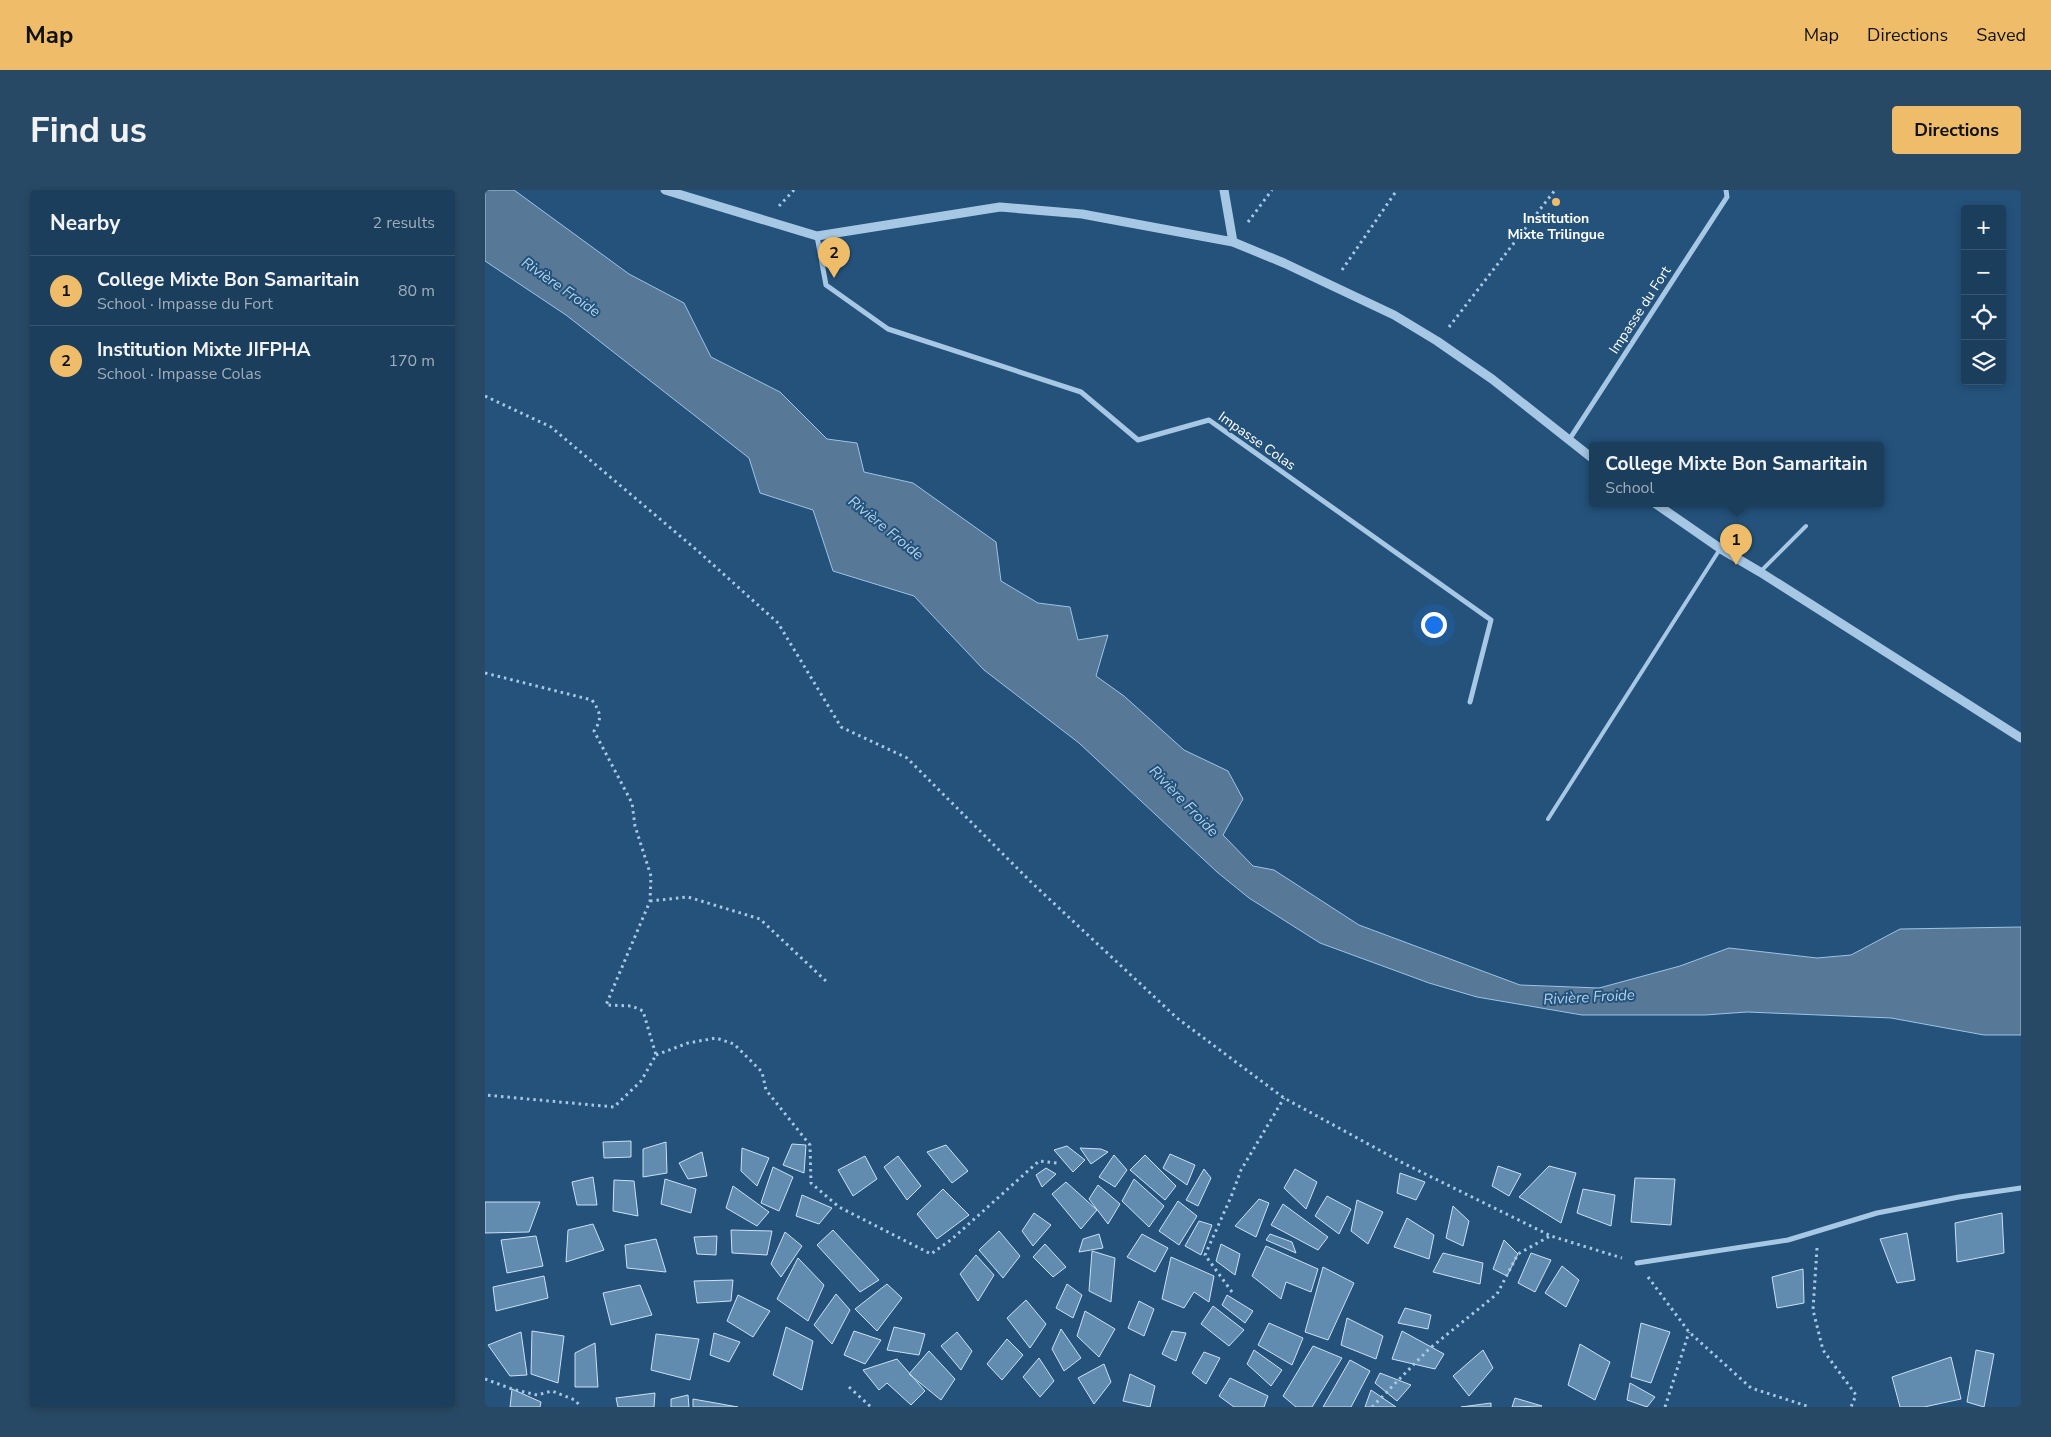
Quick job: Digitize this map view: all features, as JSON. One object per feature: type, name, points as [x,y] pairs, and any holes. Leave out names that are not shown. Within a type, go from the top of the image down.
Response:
[{"type":"street","points":[[665,190],[817,236],[1001,208],[1082,214],[1233,242],[1332,284],[1394,315],[1437,341],[1492,379],[1589,456]]},
{"type":"street","points":[[1224,190],[1233,242]]},
{"type":"street","name":"Impasse du Fort","points":[[1569,441],[1727,197],[1726,190]]},
{"type":"street","name":"Impasse Colas","points":[[817,236],[826,285],[888,329],[1081,392],[1138,440],[1209,420],[1491,620],[1470,702]]},
{"type":"street","points":[[1660,507],[1721,549],[2021,738]]},
{"type":"street","points":[[1637,1263],[1788,1240],[1817,1233],[1877,1213],[1959,1196],[2021,1188]]},
{"type":"lane","points":[[1760,572],[1806,526]]},
{"type":"lane","points":[[1548,819],[1721,549]]},
{"type":"path","points":[[1233,242],[1272,190]]},
{"type":"path","points":[[1332,284],[1397,190]]},
{"type":"path","points":[[1437,341],[1555,190]]},
{"type":"path","points":[[485,396],[551,427],[699,552],[778,623],[841,727],[907,758],[1031,882],[1177,1018],[1285,1098],[1403,1163],[1551,1236],[1637,1263],[1689,1332],[1751,1388],[1810,1407]]},
{"type":"path","points":[[485,673],[592,700],[600,712],[600,722],[594,731],[632,803],[635,826],[651,876],[650,901],[606,1005],[632,1006],[643,1011],[656,1055]]},
{"type":"path","points":[[650,901],[688,897],[759,918],[828,983]]},
{"type":"path","points":[[485,1095],[614,1107],[641,1081],[656,1055],[688,1043],[716,1038],[734,1044],[762,1072],[766,1090],[810,1145],[811,1183],[839,1206],[931,1254],[952,1239],[1039,1160],[1057,1163]]},
{"type":"path","points":[[1232,1292],[1205,1256],[1241,1170],[1285,1098]]},
{"type":"path","points":[[1817,1233],[1813,1310],[1823,1350],[1856,1394],[1851,1407]]},
{"type":"path","points":[[1372,1407],[1429,1349],[1497,1294],[1518,1254],[1551,1236]]},
{"type":"path","points":[[1665,1407],[1689,1332]]},
{"type":"path","points":[[485,1379],[512,1389],[537,1394],[552,1391],[575,1400],[581,1407]]},
{"type":"path","points":[[849,1386],[871,1407]]},
{"type":"water","name":"Rivière Froide","points":[[485,190],[514,190],[629,274],[684,303],[711,357],[780,392],[827,439],[857,443],[864,472],[913,483],[996,542],[1001,581],[1038,603],[1070,607],[1078,640],[1108,635],[1096,676],[1124,696],[1184,750],[1228,771],[1243,799],[1223,835],[1253,866],[1274,870],[1359,925],[1520,985],[1599,988],[1680,966],[1729,948],[1817,958],[1851,955],[1900,929],[2021,927],[2021,1035],[1984,1035],[1891,1018],[1747,1012],[1705,1015],[1582,1015],[1477,997],[1429,983],[1320,943],[1249,898],[1217,872],[1079,743],[984,670],[914,596],[833,571],[813,510],[760,493],[749,458],[566,315],[485,261]]},
{"type":"building","points":[[631,1141],[631,1157],[604,1158],[603,1142]]},
{"type":"building","points":[[666,1142],[667,1173],[643,1177],[643,1149]]},
{"type":"building","points":[[792,1144],[806,1145],[804,1173],[783,1165]]},
{"type":"building","points":[[946,1145],[968,1171],[952,1183],[927,1152]]},
{"type":"building","points":[[1067,1146],[1085,1160],[1073,1172],[1054,1150]]},
{"type":"building","points":[[742,1148],[769,1158],[757,1186],[741,1171]]},
{"type":"building","points":[[1080,1148],[1101,1149],[1108,1152],[1091,1164]]},
{"type":"building","points":[[702,1152],[707,1176],[688,1179],[679,1163]]},
{"type":"building","points":[[1170,1154],[1195,1165],[1187,1185],[1163,1168]]},
{"type":"building","points":[[1114,1155],[1127,1170],[1115,1187],[1099,1177]]},
{"type":"building","points":[[1145,1155],[1176,1186],[1165,1200],[1130,1170]]},
{"type":"building","points":[[865,1156],[877,1179],[853,1196],[838,1170]]},
{"type":"building","points":[[898,1156],[921,1186],[907,1200],[884,1167]]},
{"type":"building","points":[[1498,1166],[1521,1174],[1509,1196],[1492,1186]]},
{"type":"building","points":[[1549,1166],[1576,1173],[1561,1223],[1519,1197]]},
{"type":"building","points":[[773,1167],[793,1177],[779,1211],[761,1203]]},
{"type":"building","points":[[1046,1168],[1056,1174],[1042,1187],[1036,1175]]},
{"type":"building","points":[[1204,1169],[1211,1178],[1198,1206],[1186,1200]]},
{"type":"building","points":[[1295,1169],[1317,1182],[1306,1209],[1284,1188]]},
{"type":"building","points":[[1400,1173],[1425,1182],[1416,1200],[1397,1193]]},
{"type":"building","points":[[593,1177],[597,1205],[577,1205],[572,1182]]},
{"type":"building","points":[[1635,1178],[1675,1179],[1671,1225],[1631,1222]]},
{"type":"building","points":[[665,1179],[696,1189],[691,1213],[661,1204]]},
{"type":"building","points":[[1134,1179],[1164,1206],[1149,1227],[1122,1201]]},
{"type":"building","points":[[614,1180],[634,1181],[638,1216],[613,1211]]},
{"type":"building","points":[[1066,1182],[1097,1210],[1081,1229],[1052,1194]]},
{"type":"building","points":[[1098,1185],[1120,1204],[1108,1224],[1089,1199]]},
{"type":"building","points":[[733,1186],[769,1212],[757,1226],[726,1208]]},
{"type":"building","points":[[943,1189],[969,1215],[937,1239],[917,1214]]},
{"type":"building","points":[[1583,1189],[1615,1195],[1611,1226],[1577,1213]]},
{"type":"building","points":[[802,1195],[832,1208],[819,1224],[796,1216]]},
{"type":"building","points":[[1327,1196],[1351,1209],[1339,1234],[1315,1216]]},
{"type":"building","points":[[1259,1199],[1269,1203],[1256,1237],[1235,1226]]},
{"type":"building","points":[[1357,1200],[1383,1212],[1368,1244],[1351,1231]]},
{"type":"building","points":[[1178,1201],[1197,1216],[1179,1245],[1159,1231]]},
{"type":"building","points":[[485,1202],[540,1202],[529,1232],[485,1233]]},
{"type":"building","points":[[1283,1204],[1328,1237],[1318,1250],[1271,1225]]},
{"type":"building","points":[[1453,1206],[1469,1221],[1463,1246],[1446,1238]]},
{"type":"building","points":[[1034,1213],[1051,1225],[1033,1246],[1022,1231]]},
{"type":"building","points":[[2002,1213],[2004,1253],[1957,1262],[1955,1223]]},
{"type":"building","points":[[1407,1218],[1434,1235],[1429,1259],[1394,1247]]},
{"type":"building","points":[[1199,1221],[1212,1225],[1201,1255],[1185,1246]]},
{"type":"building","points":[[593,1224],[604,1250],[566,1262],[568,1230]]},
{"type":"building","points":[[731,1230],[772,1231],[767,1255],[732,1253]]},
{"type":"building","points":[[833,1230],[879,1280],[860,1292],[817,1245]]},
{"type":"building","points":[[999,1231],[1020,1256],[1003,1278],[979,1250]]},
{"type":"building","points":[[785,1232],[802,1246],[781,1277],[771,1264]]},
{"type":"building","points":[[1907,1233],[1915,1280],[1897,1283],[1880,1239]]},
{"type":"building","points":[[1099,1234],[1103,1248],[1079,1252],[1083,1239]]},
{"type":"building","points":[[1142,1234],[1168,1248],[1155,1272],[1127,1257]]},
{"type":"building","points":[[1270,1234],[1292,1242],[1296,1253],[1266,1240]]},
{"type":"building","points":[[536,1236],[543,1266],[507,1273],[501,1240]]},
{"type":"building","points":[[717,1236],[716,1255],[697,1254],[694,1237]]},
{"type":"building","points":[[656,1239],[666,1272],[627,1268],[625,1245]]},
{"type":"building","points":[[1504,1240],[1518,1254],[1507,1276],[1493,1269]]},
{"type":"building","points":[[1045,1244],[1066,1267],[1053,1277],[1033,1257]]},
{"type":"building","points":[[1221,1244],[1240,1254],[1235,1275],[1216,1261]]},
{"type":"building","points":[[1266,1246],[1318,1269],[1311,1292],[1286,1282],[1281,1299],[1252,1276]]},
{"type":"building","points":[[1092,1251],[1115,1258],[1111,1302],[1089,1291]]},
{"type":"building","points":[[1443,1253],[1483,1263],[1480,1284],[1433,1272]]},
{"type":"building","points":[[1531,1253],[1551,1260],[1535,1292],[1518,1283]]},
{"type":"building","points":[[976,1255],[994,1275],[978,1301],[960,1274]]},
{"type":"building","points":[[1171,1257],[1214,1276],[1209,1302],[1194,1292],[1184,1308],[1162,1299]]},
{"type":"building","points":[[798,1258],[824,1285],[808,1321],[777,1299]]},
{"type":"building","points":[[1562,1266],[1579,1280],[1566,1307],[1545,1293]]},
{"type":"building","points":[[1323,1267],[1354,1283],[1328,1340],[1305,1332]]},
{"type":"building","points":[[1803,1269],[1804,1303],[1777,1308],[1772,1277]]},
{"type":"building","points":[[544,1276],[548,1298],[496,1311],[493,1287]]},
{"type":"building","points":[[733,1280],[731,1301],[697,1303],[694,1281]]},
{"type":"building","points":[[887,1284],[902,1298],[877,1331],[855,1309]]},
{"type":"building","points":[[1067,1284],[1082,1295],[1073,1318],[1056,1308]]},
{"type":"building","points":[[640,1285],[652,1315],[611,1325],[603,1293]]},
{"type":"building","points":[[836,1294],[850,1310],[832,1344],[814,1325]]},
{"type":"building","points":[[738,1295],[770,1311],[753,1337],[727,1321]]},
{"type":"building","points":[[1227,1295],[1253,1311],[1245,1323],[1222,1305]]},
{"type":"building","points":[[1026,1300],[1046,1324],[1030,1348],[1007,1318]]},
{"type":"building","points":[[1139,1301],[1154,1309],[1144,1336],[1128,1328]]},
{"type":"building","points":[[1213,1306],[1244,1330],[1229,1346],[1201,1324]]},
{"type":"building","points":[[1405,1308],[1431,1315],[1428,1329],[1398,1323]]},
{"type":"building","points":[[1085,1311],[1115,1329],[1099,1357],[1077,1336]]},
{"type":"building","points":[[1347,1318],[1383,1336],[1376,1359],[1341,1345]]},
{"type":"building","points":[[1269,1323],[1303,1338],[1292,1365],[1258,1345]]},
{"type":"building","points":[[1641,1323],[1670,1332],[1651,1383],[1631,1377]]},
{"type":"building","points":[[786,1327],[813,1341],[802,1390],[773,1375]]},
{"type":"building","points":[[894,1327],[925,1334],[919,1355],[887,1350]]},
{"type":"building","points":[[1061,1329],[1081,1358],[1064,1371],[1052,1349]]},
{"type":"building","points":[[532,1331],[564,1336],[558,1383],[531,1374]]},
{"type":"building","points":[[854,1331],[881,1340],[865,1364],[844,1355]]},
{"type":"building","points":[[1172,1331],[1186,1333],[1176,1361],[1162,1354]]},
{"type":"building","points":[[1402,1331],[1444,1354],[1435,1369],[1392,1359]]},
{"type":"building","points":[[521,1332],[527,1375],[510,1376],[488,1345]]},
{"type":"building","points":[[957,1332],[972,1351],[961,1370],[941,1346]]},
{"type":"building","points":[[714,1333],[740,1342],[729,1362],[710,1355]]},
{"type":"building","points":[[656,1334],[699,1339],[690,1380],[651,1370]]},
{"type":"building","points":[[1007,1339],[1023,1355],[1002,1380],[987,1364]]},
{"type":"building","points":[[595,1343],[598,1387],[575,1387],[575,1353]]},
{"type":"building","points":[[1580,1344],[1610,1362],[1595,1400],[1568,1385]]},
{"type":"building","points":[[1313,1346],[1342,1358],[1312,1407],[1296,1407],[1283,1396]]},
{"type":"building","points":[[1254,1350],[1282,1370],[1271,1386],[1247,1364]]},
{"type":"building","points":[[1483,1350],[1493,1368],[1469,1396],[1453,1376]]},
{"type":"building","points":[[1976,1350],[1994,1354],[1984,1407],[1967,1402]]},
{"type":"building","points":[[929,1351],[955,1379],[941,1400],[909,1374]]},
{"type":"building","points":[[1204,1352],[1220,1358],[1206,1384],[1192,1373]]},
{"type":"building","points":[[1951,1357],[1961,1399],[1924,1407],[1900,1407],[1892,1377]]},
{"type":"building","points":[[1039,1358],[1054,1381],[1040,1397],[1023,1377]]},
{"type":"building","points":[[897,1359],[925,1391],[911,1405],[887,1383],[879,1390],[863,1370]]},
{"type":"building","points":[[1350,1360],[1370,1371],[1351,1407],[1323,1407]]},
{"type":"building","points":[[1104,1364],[1111,1382],[1094,1404],[1078,1378]]},
{"type":"building","points":[[1380,1373],[1411,1385],[1397,1401],[1375,1383]]},
{"type":"building","points":[[1130,1374],[1155,1386],[1150,1407],[1123,1401]]},
{"type":"building","points":[[1230,1378],[1268,1396],[1264,1407],[1234,1407],[1219,1396]]},
{"type":"building","points":[[1630,1383],[1655,1397],[1647,1407],[1627,1400]]},
{"type":"building","points":[[512,1389],[541,1402],[540,1407],[510,1407]]},
{"type":"building","points":[[1371,1390],[1396,1407],[1365,1407]]},
{"type":"building","points":[[655,1393],[654,1407],[618,1407],[616,1398]]},
{"type":"building","points":[[688,1395],[689,1407],[671,1407],[671,1399]]},
{"type":"building","points":[[1515,1398],[1542,1406],[1512,1407]]},
{"type":"building","points":[[693,1399],[738,1407],[693,1407]]},
{"type":"building","points":[[1491,1403],[1491,1407],[1461,1407]]},
{"type":"place","name":"Institution Mixte Trilingue","points":[[1556,202]]},
{"type":"place","name":"Institution Mixte JIFPHA","points":[[834,278]]},
{"type":"place","name":"College Mixte Bon Samaritain","points":[[1736,565]]}]
